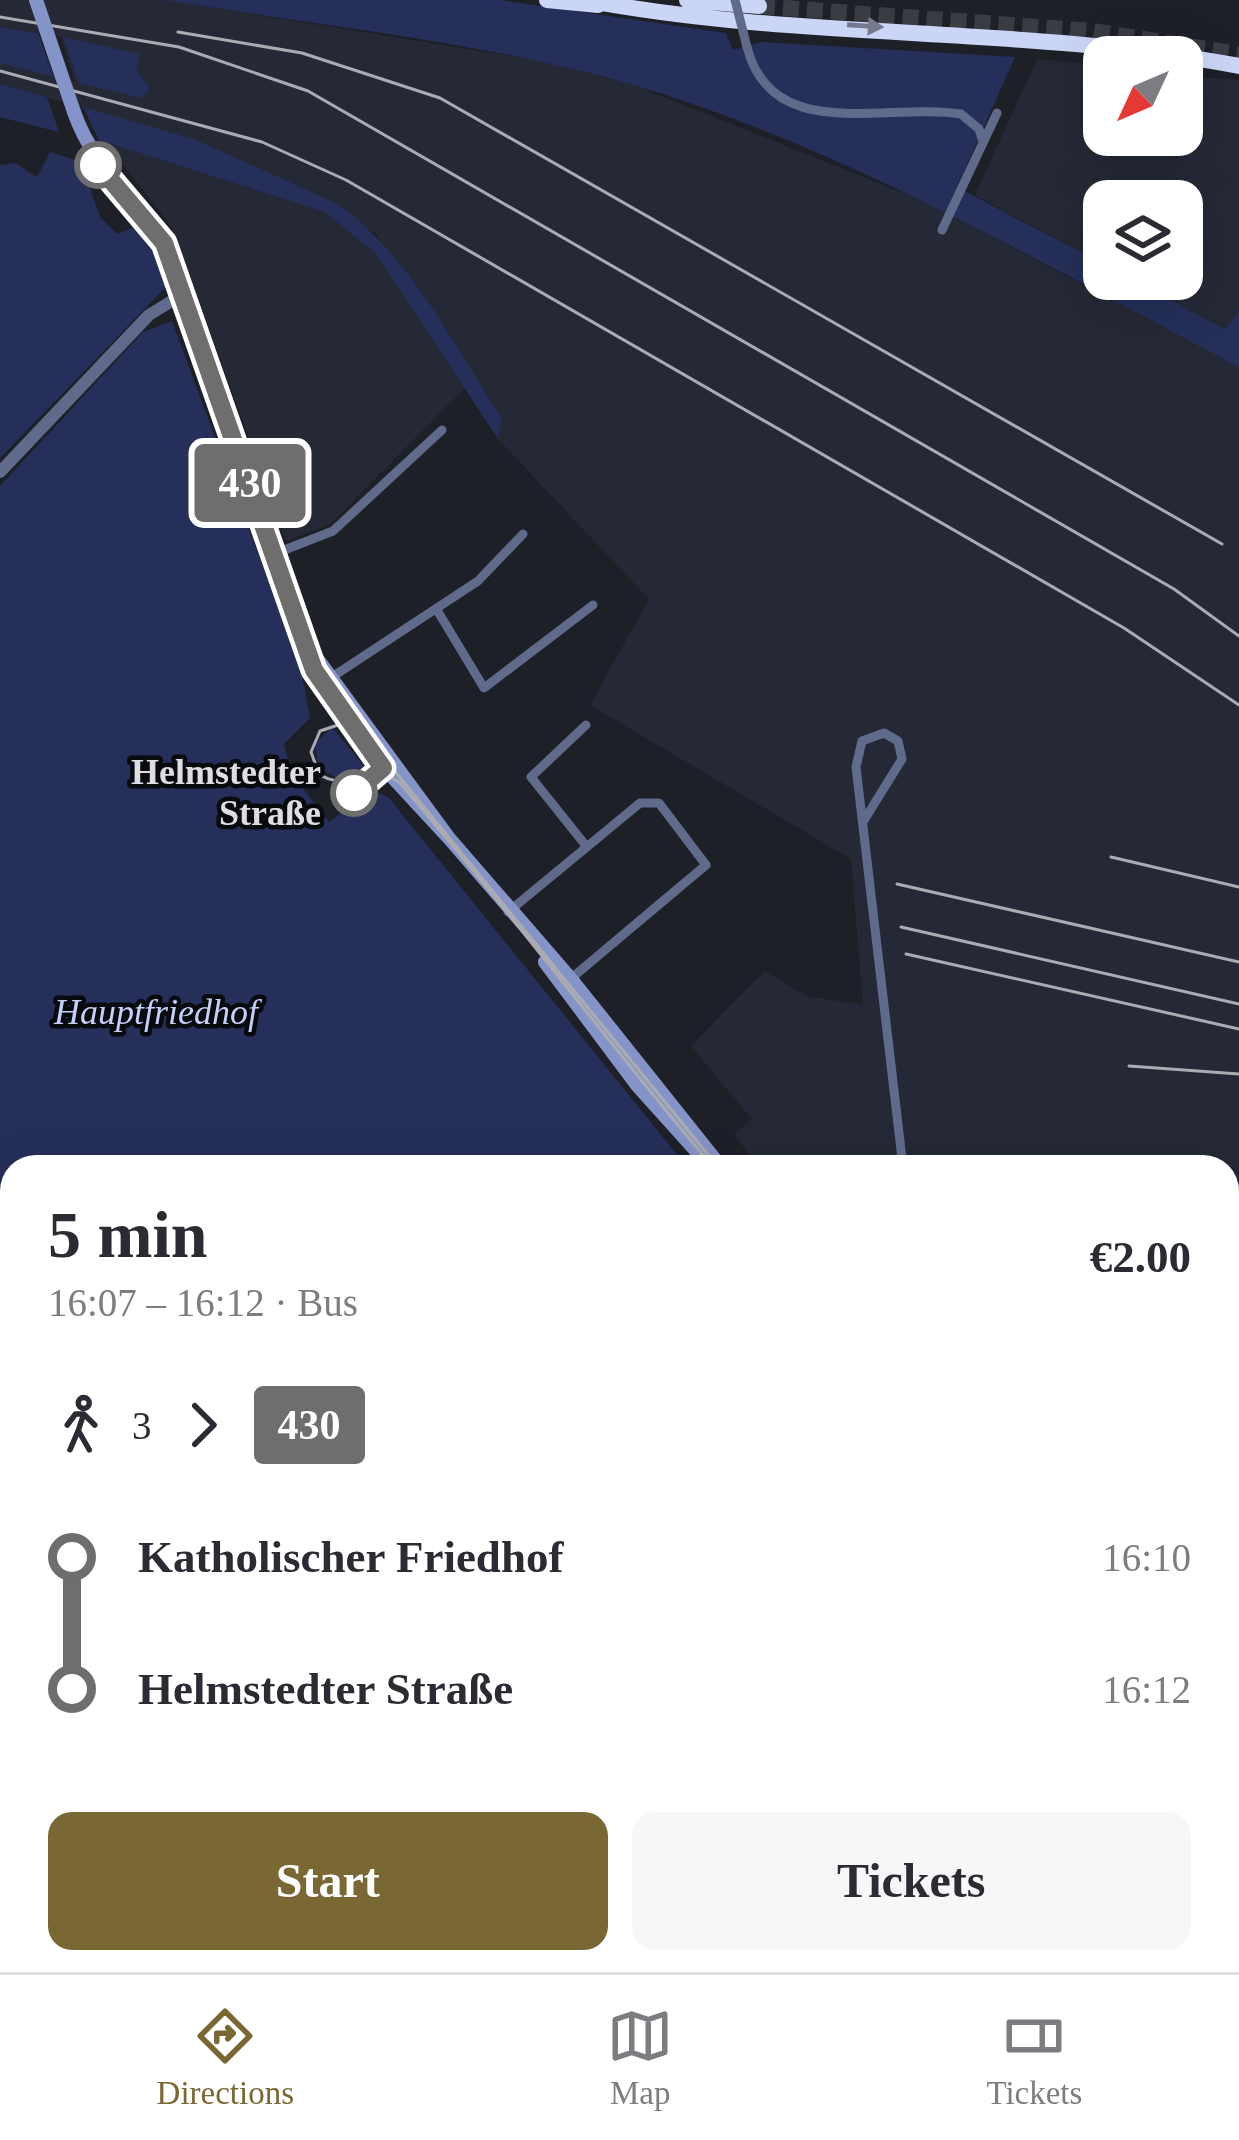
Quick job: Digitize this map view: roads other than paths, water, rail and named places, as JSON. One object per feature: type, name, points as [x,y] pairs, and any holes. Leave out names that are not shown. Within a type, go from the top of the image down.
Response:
[{"type":"highway","points":[[547,0],[1047,38],[1239,66]]},
{"type":"highway","points":[[585,0],[604,4]]},
{"type":"highway","points":[[687,0],[759,6]]},
{"type":"main road","points":[[36,0],[97,164],[164,243],[306,648],[333,704],[707,1155]]},
{"type":"main road","points":[[298,624],[330,681],[333,704]]},
{"type":"main road","points":[[306,648],[417,789],[448,837]]},
{"type":"street","points":[[735,0],[761,83],[787,105],[814,111],[961,114],[979,129],[982,142]]},
{"type":"street","points":[[942,230],[998,113]]},
{"type":"street","points":[[0,472],[149,316],[183,294]]},
{"type":"street","points":[[274,554],[333,531],[442,430]]},
{"type":"street","points":[[330,681],[491,570],[523,534]]},
{"type":"street","points":[[437,610],[484,688],[593,605]]},
{"type":"street","points":[[586,725],[531,777],[587,847]]},
{"type":"street","points":[[862,822],[871,801],[887,785],[902,751],[886,733],[862,741],[856,776],[902,1155]]},
{"type":"street","points":[[856,776],[868,789],[887,785]]},
{"type":"street","points":[[508,912],[646,799],[659,803],[683,832],[705,859],[703,870],[566,983]]},
{"type":"tunnel","points":[[759,6],[1093,31],[1239,54]]},
{"type":"tram line","points":[[703,1155],[399,782],[379,776],[339,781],[319,774],[311,752],[320,731],[344,723],[366,736],[708,1155]]},
{"type":"railway","points":[[0,17],[179,47],[308,91],[1174,589],[1239,636]]},
{"type":"railway","points":[[178,32],[302,53],[440,98],[1222,544]]},
{"type":"railway","points":[[0,71],[262,142],[346,180],[1124,628],[1239,705]]},
{"type":"railway","points":[[1111,857],[1239,887]]},
{"type":"railway","points":[[897,884],[1239,962]]},
{"type":"railway","points":[[901,927],[1239,1004]]},
{"type":"railway","points":[[906,954],[1239,1029]]},
{"type":"railway","points":[[1129,1066],[1239,1074]]},
{"type":"place","name":"Helmstedter Straße","points":[[354,793]]},
{"type":"park label","name":"Hauptfriedhof","points":[[156,1012]]}]
